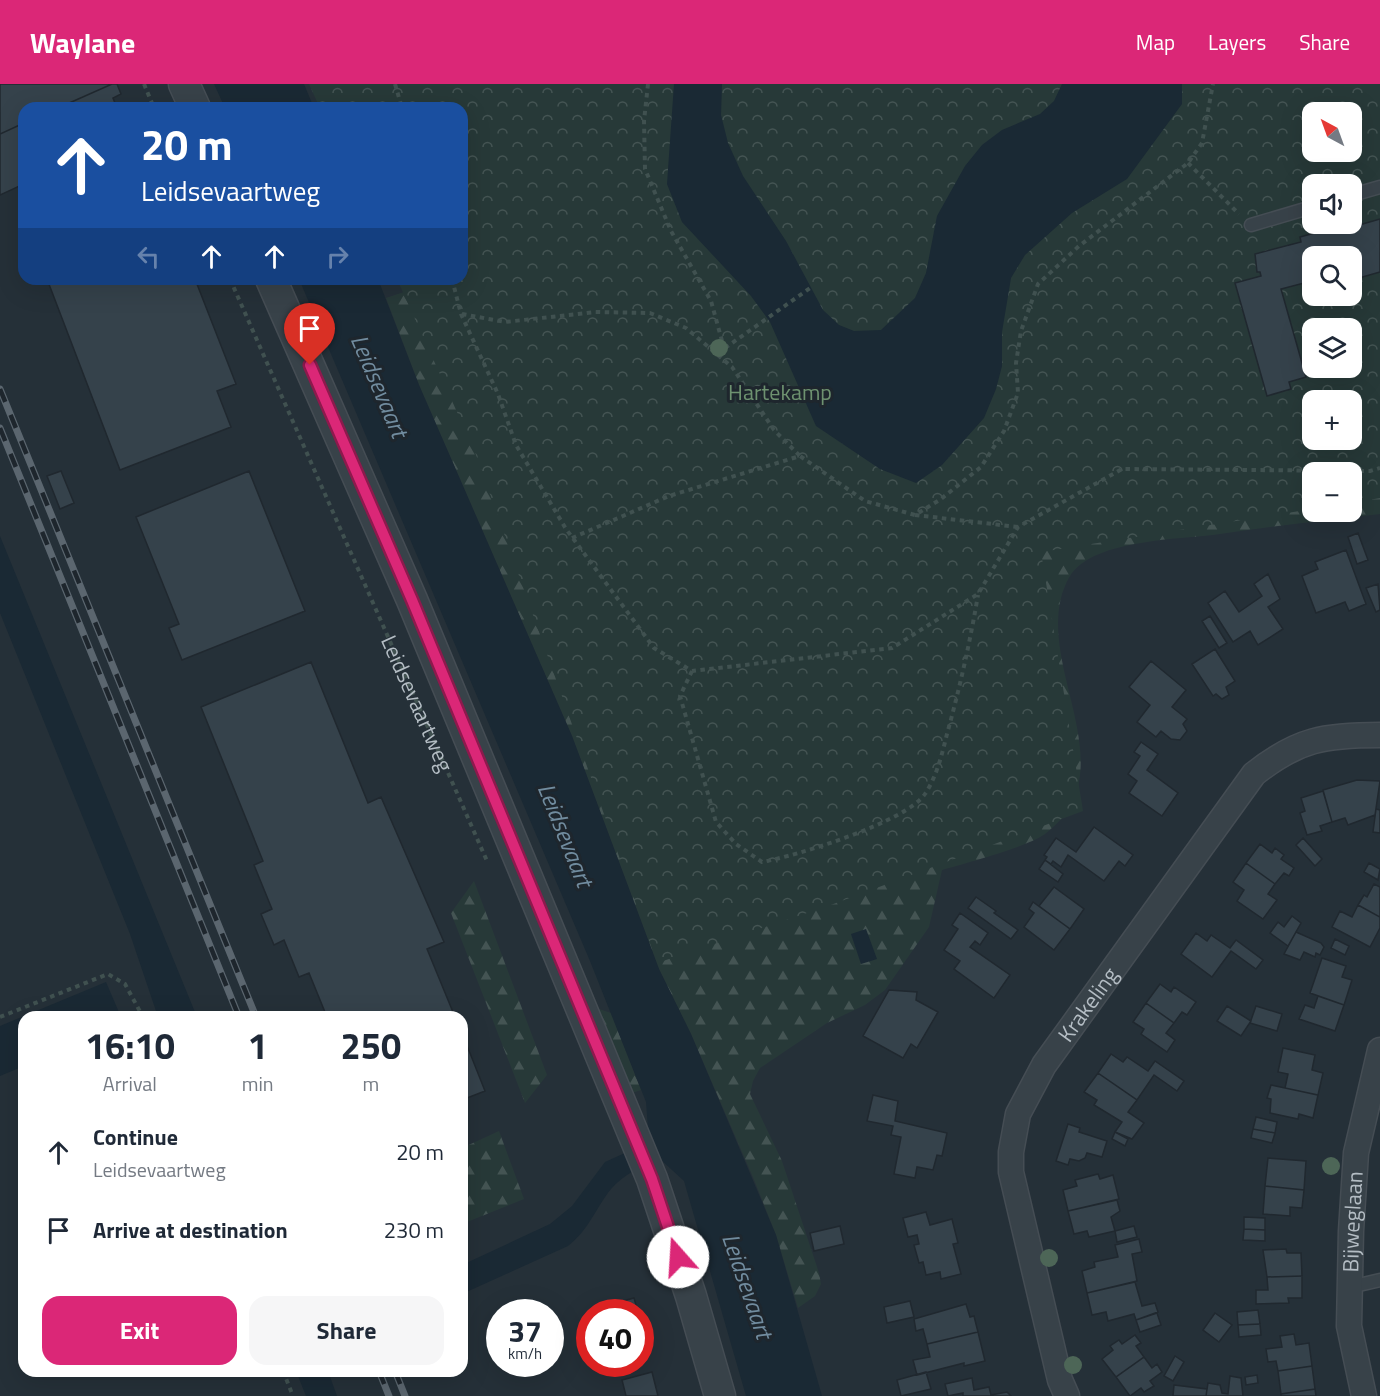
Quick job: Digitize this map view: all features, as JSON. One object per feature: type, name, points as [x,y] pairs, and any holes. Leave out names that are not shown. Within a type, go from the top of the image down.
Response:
[{"type":"street","points":[[184,84],[192,102]]},
{"type":"street","name":"Leidsevaartweg","points":[[275,285],[412,600],[652,1179],[691,1296],[720,1396]]},
{"type":"street","name":"Krakeling","points":[[1067,1396],[1060,1380],[1043,1314],[1011,1172],[1014,1131],[1025,1097],[1044,1065],[1254,774],[1276,756],[1298,744],[1330,737],[1380,735]]},
{"type":"street","name":"Bijweglaan","points":[[1364,1396],[1349,1326],[1356,1153],[1380,1050]]},
{"type":"lane","points":[[1362,192],[1380,187]]},
{"type":"lane","points":[[1251,225],[1302,210]]},
{"type":"lane","points":[[1350,1287],[1380,1280]]},
{"type":"path","points":[[144,84],[152,102]]},
{"type":"path","points":[[395,84],[400,102]]},
{"type":"path","points":[[648,84],[644,121],[645,168],[671,231],[711,300],[724,348]]},
{"type":"path","points":[[915,515],[941,500],[981,467],[1004,431],[1018,393],[1016,363],[1021,331],[1038,284],[1079,246],[1188,163],[1202,143],[1213,84]]},
{"type":"path","points":[[1188,163],[1251,225]]},
{"type":"path","name":"Leidsevaartweg","points":[[233,285],[489,866]]},
{"type":"path","points":[[454,285],[461,314],[498,394],[516,445],[572,538],[654,648],[692,672],[892,648],[978,594]]},
{"type":"path","points":[[717,354],[813,286]]},
{"type":"path","points":[[461,314],[505,322],[595,312],[650,313],[686,328],[732,367],[774,430],[800,456],[865,501],[915,515],[1018,527]]},
{"type":"path","points":[[572,538],[669,496],[800,456]]},
{"type":"path","points":[[692,672],[680,696],[716,822],[736,844],[762,862],[795,856],[904,812],[924,795],[938,766],[964,675],[978,594],[1018,527],[1122,469],[1370,471],[1380,468]]},
{"type":"path","points":[[0,1017],[108,974],[126,984],[140,1011]]},
{"type":"path","points":[[285,1377],[293,1396]]},
{"type":"green space","name":"Hartekamp","points":[[309,84],[1380,84],[1380,498],[1362,501],[1362,462],[1302,462],[1302,511],[1041,552],[1083,811],[828,906],[657,963],[475,452],[400,285],[468,285],[468,102],[317,102]]},
{"type":"green space","points":[[425,285],[446,285],[1029,533],[1302,482],[1302,522],[1313,522],[1144,542],[1109,550],[1077,567],[1071,574],[1062,594],[1058,624],[1061,656],[1076,720],[1080,752],[1079,781],[1068,809],[1045,834],[1036,839],[942,870],[929,927],[885,990],[865,1005],[827,1023],[760,1068],[753,1081],[750,1094],[782,1161],[821,1284],[815,1296],[798,1308],[776,1235],[691,1034],[659,969],[572,736],[419,385],[386,298]]},
{"type":"green space","points":[[1380,476],[1380,514],[1362,516],[1362,477]]},
{"type":"green space","points":[[474,881],[547,1075],[525,1103],[451,913]]},
{"type":"green space","points":[[596,1008],[611,1013],[641,1090],[632,1093]]},
{"type":"green space","points":[[499,1131],[524,1199],[468,1222],[468,1145]]},
{"type":"water","points":[[214,84],[304,84],[312,102],[222,102]]},
{"type":"water","points":[[674,84],[722,84],[721,115],[728,143],[743,176],[786,241],[823,310],[839,325],[854,331],[881,330],[915,298],[926,273],[937,216],[965,166],[982,145],[1002,130],[1040,114],[1054,101],[1062,84],[1182,84],[1182,104],[1127,179],[1072,213],[1025,255],[1011,278],[1002,332],[1002,366],[996,389],[984,418],[942,465],[916,483],[880,469],[816,426],[770,322],[751,296],[682,222],[667,184]]},
{"type":"water","name":"Leidsevaart","points":[[302,285],[380,285],[419,385],[572,736],[659,969],[691,1034],[776,1235],[822,1396],[746,1396],[684,1181],[660,1159],[634,1171],[616,1184],[581,1233],[568,1246],[468,1291],[468,1262],[550,1224],[572,1206],[605,1162],[649,1142],[646,1102],[590,961]]},
{"type":"water","points":[[0,536],[195,1011],[156,1011],[130,934],[0,613]]},
{"type":"water","points":[[866,929],[877,959],[861,964],[851,934]]},
{"type":"water","points":[[106,982],[118,1011],[36,1011]]},
{"type":"water","points":[[18,1019],[18,1068],[0,1076],[0,1026]]},
{"type":"water","points":[[298,1377],[330,1377],[337,1396],[306,1396]]},
{"type":"building","points":[[0,84],[112,84],[72,102],[18,102],[18,126],[0,134]]},
{"type":"building","points":[[112,84],[117,84],[121,94],[113,98],[115,102],[72,102]]},
{"type":"building","points":[[18,126],[18,187],[0,195],[0,134]]},
{"type":"building","points":[[1380,219],[1380,272],[1362,277],[1362,246],[1302,246],[1302,284],[1281,289],[1302,363],[1303,378],[1289,382],[1291,389],[1267,396],[1235,283],[1261,276],[1260,272],[1257,272],[1255,254],[1301,242],[1300,237],[1311,234],[1362,234],[1362,224]]},
{"type":"building","points":[[49,285],[197,285],[236,384],[217,391],[231,427],[120,470]]},
{"type":"building","points":[[61,471],[74,503],[60,509],[47,476]]},
{"type":"building","points":[[249,471],[305,611],[182,660],[169,628],[179,624],[136,517]]},
{"type":"building","points":[[1358,533],[1368,560],[1357,564],[1348,537]]},
{"type":"building","points":[[1346,550],[1366,604],[1349,611],[1345,602],[1316,613],[1302,576],[1318,569],[1315,562]]},
{"type":"building","points":[[1268,574],[1280,599],[1268,607],[1283,629],[1258,645],[1250,631],[1233,642],[1208,603],[1225,591],[1239,612],[1262,596],[1254,584]]},
{"type":"building","points":[[1378,584],[1380,610],[1376,612],[1366,588]]},
{"type":"building","points":[[1210,616],[1227,643],[1219,648],[1202,621]]},
{"type":"building","points":[[1215,649],[1235,681],[1226,687],[1229,695],[1222,699],[1216,694],[1213,696],[1192,664]]},
{"type":"building","points":[[1151,661],[1186,690],[1172,707],[1187,719],[1183,724],[1187,731],[1180,740],[1171,739],[1161,731],[1156,737],[1137,722],[1150,705],[1129,687]]},
{"type":"building","points":[[311,662],[368,803],[381,797],[444,942],[427,949],[453,1011],[325,1011],[309,973],[299,977],[284,940],[274,945],[261,914],[272,909],[254,865],[263,861],[201,707]]},
{"type":"building","points":[[1141,742],[1158,754],[1147,770],[1178,793],[1162,816],[1129,793],[1137,781],[1128,774],[1140,756],[1134,752]]},
{"type":"building","points":[[1357,780],[1380,781],[1375,815],[1348,825],[1345,818],[1332,822],[1323,790]]},
{"type":"building","points":[[1323,791],[1332,822],[1320,826],[1322,831],[1307,835],[1300,813],[1305,811],[1301,798]]},
{"type":"building","points":[[1376,809],[1380,810],[1380,833],[1373,832]]},
{"type":"building","points":[[1094,827],[1133,855],[1125,866],[1119,861],[1104,881],[1068,855],[1061,867],[1053,861],[1051,864],[1045,860],[1047,857],[1044,855],[1056,838],[1076,852]]},
{"type":"building","points":[[1303,838],[1322,859],[1315,866],[1296,845]]},
{"type":"building","points":[[1260,844],[1272,853],[1275,848],[1284,855],[1281,859],[1294,868],[1289,876],[1284,873],[1275,884],[1246,863]]},
{"type":"building","points":[[1045,860],[1063,874],[1058,882],[1039,869]]},
{"type":"building","points":[[1246,863],[1275,884],[1268,894],[1277,900],[1263,919],[1237,901],[1244,890],[1233,882]]},
{"type":"building","points":[[1369,863],[1380,869],[1378,880],[1364,872]]},
{"type":"building","points":[[1374,884],[1380,887],[1380,917],[1358,905],[1364,895],[1367,897]]},
{"type":"building","points":[[1054,887],[1084,909],[1070,929],[1039,906]]},
{"type":"building","points":[[976,897],[1018,930],[1011,939],[968,908]]},
{"type":"building","points":[[1033,902],[1070,929],[1054,950],[1024,927],[1034,913],[1029,909]]},
{"type":"building","points":[[1358,905],[1380,917],[1380,928],[1370,947],[1332,927],[1340,911],[1352,917]]},
{"type":"building","points":[[960,913],[988,933],[980,945],[975,941],[970,947],[1010,975],[994,998],[954,969],[960,961],[944,950],[958,929],[952,925]]},
{"type":"building","points":[[1292,916],[1301,923],[1288,946],[1270,933],[1278,922],[1284,927]]},
{"type":"building","points":[[1296,932],[1321,943],[1324,947],[1320,955],[1316,953],[1315,957],[1304,952],[1300,960],[1284,954]]},
{"type":"building","points":[[1196,933],[1207,941],[1211,935],[1230,948],[1236,940],[1263,960],[1256,969],[1231,951],[1212,977],[1181,954]]},
{"type":"building","points":[[1335,939],[1349,946],[1345,955],[1331,948]]},
{"type":"building","points":[[1322,958],[1346,966],[1342,977],[1352,980],[1344,1005],[1310,993]]},
{"type":"building","points":[[1160,984],[1171,992],[1174,987],[1196,1002],[1187,1015],[1182,1012],[1174,1023],[1146,1003]]},
{"type":"building","points":[[889,990],[917,992],[916,1000],[938,1012],[917,1048],[911,1044],[903,1058],[863,1036]]},
{"type":"building","points":[[1318,996],[1344,1005],[1335,1031],[1299,1019],[1305,1005],[1314,1008]]},
{"type":"building","points":[[1146,1003],[1174,1023],[1166,1033],[1175,1040],[1167,1052],[1141,1034],[1144,1029],[1133,1022]]},
{"type":"building","points":[[1227,1006],[1251,1021],[1241,1036],[1217,1021]]},
{"type":"building","points":[[1256,1006],[1282,1014],[1277,1031],[1250,1023]]},
{"type":"building","points":[[468,1048],[485,1091],[468,1098]]},
{"type":"building","points":[[1283,1048],[1315,1055],[1312,1070],[1323,1073],[1318,1095],[1285,1088],[1288,1074],[1278,1072]]},
{"type":"building","points":[[1111,1054],[1123,1062],[1127,1057],[1148,1071],[1155,1061],[1184,1081],[1177,1091],[1154,1075],[1137,1100],[1098,1073]]},
{"type":"building","points":[[1098,1073],[1137,1100],[1128,1112],[1144,1123],[1132,1139],[1115,1132],[1122,1122],[1094,1105],[1097,1100],[1084,1092]]},
{"type":"building","points":[[1271,1085],[1318,1095],[1313,1118],[1299,1114],[1298,1119],[1270,1113],[1271,1099],[1267,1098]]},
{"type":"building","points":[[873,1095],[898,1101],[895,1121],[947,1133],[942,1156],[937,1155],[933,1170],[917,1167],[915,1178],[894,1174],[901,1137],[891,1135],[893,1126],[867,1121]]},
{"type":"building","points":[[1256,1117],[1277,1122],[1275,1133],[1253,1129]]},
{"type":"building","points":[[1068,1124],[1080,1128],[1079,1132],[1107,1141],[1102,1157],[1087,1153],[1085,1158],[1079,1161],[1070,1159],[1068,1165],[1056,1161]]},
{"type":"building","points":[[1253,1129],[1275,1133],[1272,1143],[1251,1138]]},
{"type":"building","points":[[1115,1132],[1128,1139],[1125,1146],[1112,1139]]},
{"type":"building","points":[[1268,1158],[1306,1161],[1304,1190],[1265,1186]]},
{"type":"building","points":[[1098,1174],[1100,1179],[1113,1175],[1119,1199],[1068,1211],[1063,1190],[1077,1186],[1075,1180]]},
{"type":"building","points":[[1265,1186],[1304,1190],[1302,1208],[1290,1207],[1290,1216],[1263,1214]]},
{"type":"building","points":[[1117,1200],[1120,1211],[1111,1217],[1115,1231],[1089,1237],[1087,1231],[1074,1234],[1068,1211]]},
{"type":"building","points":[[926,1212],[930,1225],[952,1219],[958,1243],[953,1244],[961,1274],[941,1279],[940,1272],[926,1275],[923,1262],[919,1263],[914,1245],[919,1244],[917,1235],[908,1237],[903,1218]]},
{"type":"building","points":[[1244,1217],[1265,1218],[1265,1230],[1244,1229]]},
{"type":"building","points":[[840,1226],[844,1244],[814,1251],[810,1233]]},
{"type":"building","points":[[1134,1226],[1137,1237],[1117,1242],[1115,1231]]},
{"type":"building","points":[[1244,1229],[1265,1230],[1265,1241],[1243,1240]]},
{"type":"building","points":[[1139,1239],[1142,1252],[1132,1254],[1137,1281],[1087,1293],[1082,1271],[1095,1267],[1094,1262],[1118,1257],[1115,1245]]},
{"type":"building","points":[[1286,1249],[1287,1253],[1301,1253],[1302,1276],[1267,1277],[1263,1250]]},
{"type":"building","points":[[1302,1276],[1302,1298],[1288,1298],[1289,1303],[1256,1304],[1256,1290],[1268,1290],[1267,1277]]},
{"type":"building","points":[[1135,1282],[1142,1306],[1155,1303],[1158,1312],[1136,1320],[1134,1314],[1108,1321],[1106,1312],[1092,1315],[1087,1293]]},
{"type":"building","points":[[910,1301],[914,1317],[887,1323],[884,1307]]},
{"type":"building","points":[[966,1304],[970,1317],[974,1316],[978,1332],[927,1344],[923,1329],[916,1331],[914,1319]]},
{"type":"building","points":[[1258,1310],[1260,1324],[1238,1325],[1237,1312]]},
{"type":"building","points":[[1157,1313],[1161,1325],[1140,1332],[1136,1320]]},
{"type":"building","points":[[1215,1313],[1232,1325],[1219,1342],[1203,1330]]},
{"type":"building","points":[[1260,1324],[1261,1335],[1239,1337],[1238,1325]]},
{"type":"building","points":[[978,1332],[985,1361],[964,1366],[964,1363],[917,1375],[913,1360],[930,1357],[927,1344]]},
{"type":"building","points":[[1294,1334],[1296,1345],[1309,1343],[1312,1366],[1278,1371],[1276,1361],[1268,1362],[1266,1349],[1282,1347],[1280,1336]]},
{"type":"building","points":[[1135,1335],[1141,1343],[1136,1346],[1144,1357],[1116,1377],[1102,1359],[1113,1350],[1110,1346],[1119,1340],[1122,1344]]},
{"type":"building","points":[[1175,1356],[1184,1362],[1173,1381],[1164,1376]]},
{"type":"building","points":[[1144,1357],[1152,1368],[1157,1364],[1162,1372],[1150,1381],[1154,1386],[1144,1392],[1141,1388],[1130,1396],[1116,1377]]},
{"type":"building","points":[[1312,1366],[1315,1389],[1281,1394],[1278,1371]]},
{"type":"building","points":[[926,1372],[931,1389],[901,1396],[897,1380]]},
{"type":"building","points":[[1257,1375],[1258,1383],[1246,1385],[1245,1377]]},
{"type":"building","points":[[1230,1376],[1241,1378],[1243,1396],[1206,1396],[1208,1383],[1220,1385],[1222,1393],[1228,1394]]},
{"type":"building","points":[[633,1377],[653,1377],[658,1396],[626,1396],[622,1380]]},
{"type":"building","points":[[972,1378],[974,1390],[989,1387],[991,1395],[1007,1392],[1011,1396],[963,1396],[963,1393],[948,1396],[945,1384]]},
{"type":"building","points":[[1174,1385],[1207,1389],[1206,1396],[1173,1396]]},
{"type":"building","points":[[1315,1389],[1316,1396],[1281,1396],[1281,1394]]},
{"type":"railway","points":[[0,389],[254,1011]]},
{"type":"railway","points":[[0,428],[237,1011]]},
{"type":"railway","points":[[381,1377],[389,1396]]},
{"type":"railway","points":[[397,1377],[405,1396]]},
{"type":"route","points":[[310,365],[412,600],[652,1179],[678,1257]]}]
